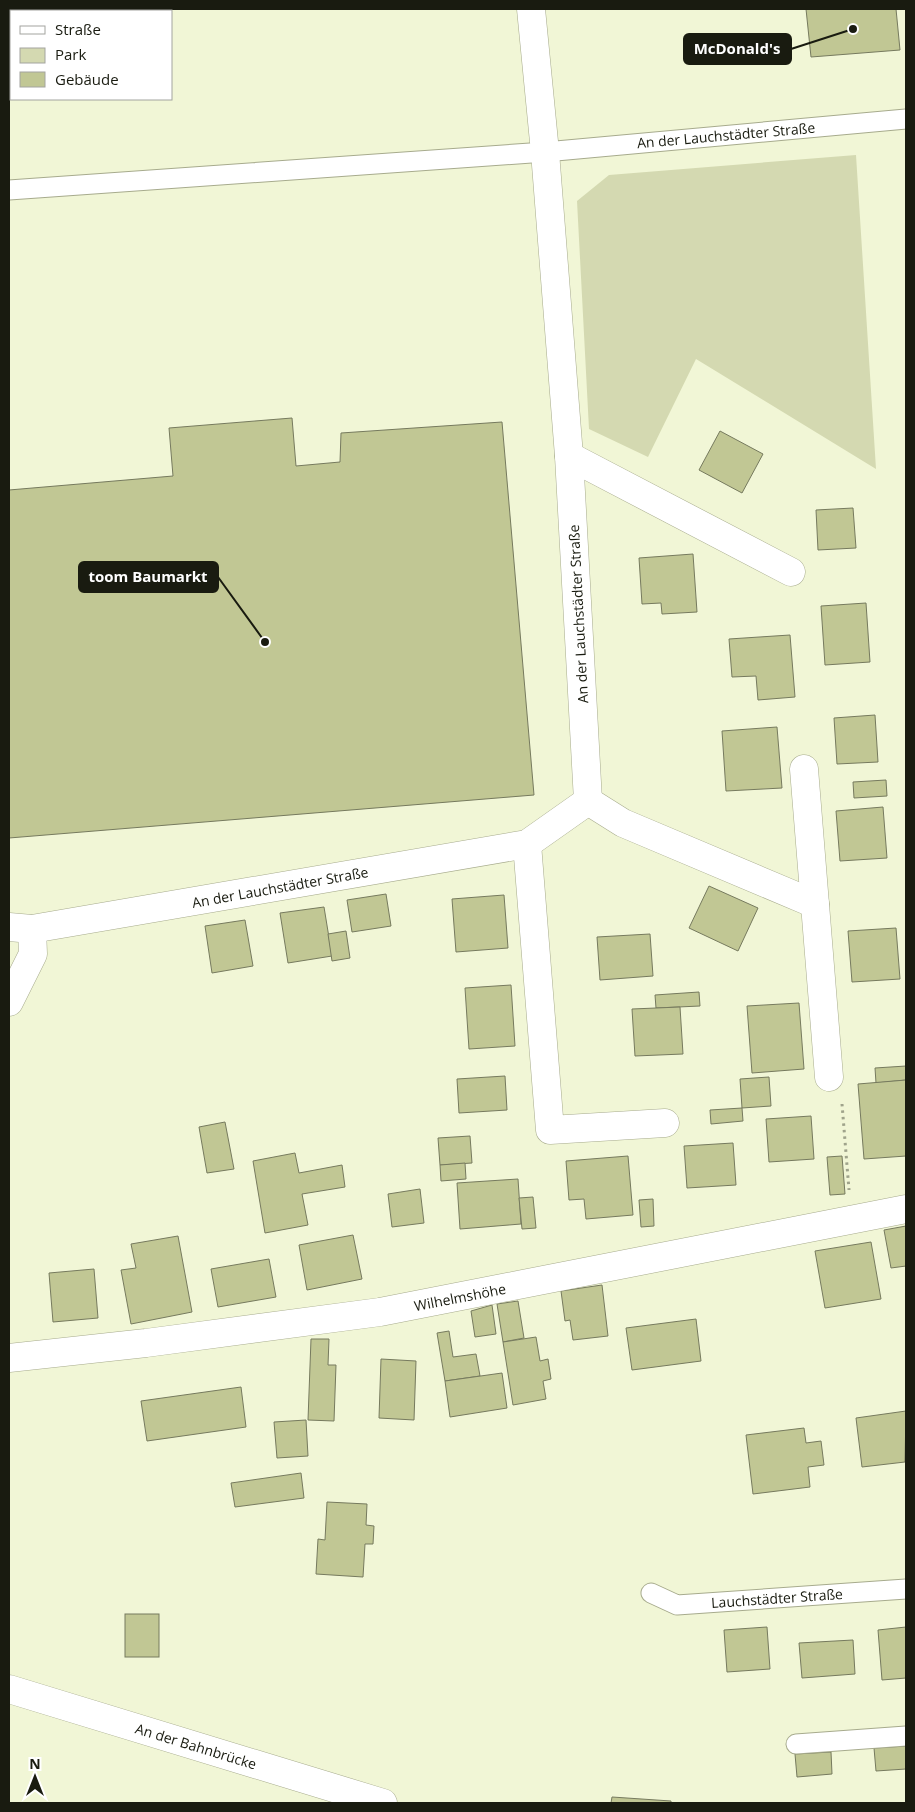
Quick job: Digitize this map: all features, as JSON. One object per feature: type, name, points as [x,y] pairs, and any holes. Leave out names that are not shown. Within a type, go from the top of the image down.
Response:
[{"type":"street","name":"An der Lauchstädter Straße","points":[[9,1002],[33,954],[21,928],[527,844],[588,802],[569,456],[545,152],[531,9]]},
{"type":"street","points":[[569,456],[791,572]]},
{"type":"street","points":[[804,769],[829,1077]]},
{"type":"street","points":[[588,802],[623,823],[814,904]]},
{"type":"street","points":[[527,844],[550,1130],[665,1123]]},
{"type":"street","name":"Wilhelmshöhe","points":[[9,1358],[146,1343],[380,1312],[906,1209]]},
{"type":"street","name":"An der Bahnbrücke","points":[[9,1689],[383,1803]]},
{"type":"lane","name":"An der Lauchstädter Straße","points":[[545,152],[906,119]]},
{"type":"lane","points":[[9,190],[545,152]]},
{"type":"lane","name":"Lauchstädter Straße","points":[[650,1593],[677,1605],[906,1589]]},
{"type":"lane","points":[[796,1744],[906,1736]]},
{"type":"path","points":[[829,1077],[840,1091],[851,1220]]},
{"type":"green space","points":[[856,155],[876,469],[696,359],[648,457],[589,429],[577,201],[609,175]]},
{"type":"building","points":[[806,9],[896,9],[900,50],[811,57]]},
{"type":"building","points":[[292,418],[296,466],[340,462],[341,433],[502,422],[534,795],[9,838],[9,490],[173,476],[169,428]]},
{"type":"building","points":[[720,431],[763,454],[742,493],[699,470]]},
{"type":"building","points":[[853,508],[856,548],[818,550],[816,510]]},
{"type":"building","points":[[693,554],[697,612],[662,614],[661,603],[642,604],[639,558]]},
{"type":"building","points":[[866,603],[870,662],[825,665],[821,606]]},
{"type":"building","points":[[790,635],[795,697],[758,700],[756,676],[732,677],[729,639]]},
{"type":"building","points":[[875,715],[878,762],[837,764],[834,718]]},
{"type":"building","points":[[777,727],[782,788],[726,791],[722,731]]},
{"type":"building","points":[[886,780],[887,796],[854,798],[853,782]]},
{"type":"building","points":[[883,807],[887,858],[840,861],[836,811]]},
{"type":"building","points":[[709,886],[758,908],[738,951],[689,928]]},
{"type":"building","points":[[386,894],[391,926],[352,932],[347,900]]},
{"type":"building","points":[[504,895],[508,948],[456,952],[452,899]]},
{"type":"building","points":[[324,907],[332,956],[288,963],[280,913]]},
{"type":"building","points":[[245,920],[253,966],[212,973],[205,926]]},
{"type":"building","points":[[896,928],[900,979],[852,982],[848,931]]},
{"type":"building","points":[[346,931],[350,958],[332,961],[328,934]]},
{"type":"building","points":[[650,934],[653,976],[600,980],[597,937]]},
{"type":"building","points":[[511,985],[515,1046],[469,1049],[465,988]]},
{"type":"building","points":[[699,992],[700,1006],[656,1008],[655,995]]},
{"type":"building","points":[[799,1003],[804,1069],[752,1073],[747,1006]]},
{"type":"building","points":[[680,1007],[683,1054],[635,1056],[632,1009]]},
{"type":"building","points":[[906,1066],[906,1080],[876,1083],[875,1068]]},
{"type":"building","points":[[505,1076],[507,1110],[459,1113],[457,1079]]},
{"type":"building","points":[[769,1077],[771,1106],[742,1108],[740,1079]]},
{"type":"building","points":[[906,1080],[906,1156],[864,1159],[858,1084]]},
{"type":"building","points":[[742,1108],[743,1121],[711,1124],[710,1110]]},
{"type":"building","points":[[811,1116],[814,1159],[769,1162],[766,1119]]},
{"type":"building","points":[[225,1122],[234,1169],[207,1173],[199,1127]]},
{"type":"building","points":[[470,1136],[472,1163],[440,1165],[438,1138]]},
{"type":"building","points":[[733,1143],[736,1185],[687,1188],[684,1146]]},
{"type":"building","points":[[295,1153],[299,1173],[342,1165],[345,1187],[302,1194],[308,1225],[265,1233],[253,1161]]},
{"type":"building","points":[[628,1156],[633,1215],[586,1219],[584,1199],[569,1200],[566,1161]]},
{"type":"building","points":[[842,1156],[845,1194],[830,1195],[827,1157]]},
{"type":"building","points":[[465,1163],[466,1179],[441,1181],[440,1165]]},
{"type":"building","points":[[518,1179],[521,1224],[460,1229],[457,1183]]},
{"type":"building","points":[[420,1189],[424,1223],[392,1227],[388,1194]]},
{"type":"building","points":[[533,1197],[536,1228],[522,1229],[519,1198]]},
{"type":"building","points":[[653,1199],[654,1226],[641,1227],[639,1200]]},
{"type":"building","points":[[906,1226],[906,1266],[891,1268],[884,1230]]},
{"type":"building","points":[[353,1235],[362,1279],[307,1290],[299,1245]]},
{"type":"building","points":[[178,1236],[192,1312],[131,1324],[121,1270],[136,1268],[131,1244]]},
{"type":"building","points":[[871,1242],[881,1299],[825,1308],[815,1251]]},
{"type":"building","points":[[269,1259],[276,1297],[218,1307],[211,1269]]},
{"type":"building","points":[[94,1269],[98,1318],[53,1322],[49,1273]]},
{"type":"building","points":[[602,1285],[608,1336],[573,1340],[570,1320],[565,1321],[561,1291]]},
{"type":"building","points":[[518,1301],[524,1338],[503,1342],[497,1304]]},
{"type":"building","points":[[492,1305],[496,1334],[475,1337],[471,1311]]},
{"type":"building","points":[[696,1319],[701,1361],[632,1370],[626,1328]]},
{"type":"building","points":[[449,1331],[453,1357],[476,1354],[480,1376],[445,1381],[437,1333]]},
{"type":"building","points":[[536,1337],[540,1361],[548,1359],[551,1379],[543,1381],[546,1399],[513,1405],[503,1342]]},
{"type":"building","points":[[311,1339],[329,1339],[328,1365],[336,1365],[334,1421],[308,1420]]},
{"type":"building","points":[[381,1359],[416,1361],[414,1420],[379,1418]]},
{"type":"building","points":[[502,1373],[507,1408],[450,1417],[445,1381]]},
{"type":"building","points":[[241,1387],[246,1427],[147,1441],[141,1401]]},
{"type":"building","points":[[906,1411],[905,1462],[862,1467],[856,1418]]},
{"type":"building","points":[[306,1420],[308,1456],[277,1458],[274,1422]]},
{"type":"building","points":[[804,1428],[806,1443],[821,1441],[824,1465],[808,1467],[810,1487],[753,1494],[746,1435]]},
{"type":"building","points":[[301,1473],[304,1498],[235,1507],[231,1483]]},
{"type":"building","points":[[327,1502],[367,1504],[366,1525],[374,1526],[373,1544],[365,1544],[363,1577],[316,1574],[318,1539],[325,1540]]},
{"type":"building","points":[[125,1614],[159,1614],[159,1657],[125,1657]]},
{"type":"building","points":[[767,1627],[770,1669],[727,1672],[724,1630]]},
{"type":"building","points":[[906,1627],[906,1678],[882,1680],[878,1630]]},
{"type":"building","points":[[853,1640],[855,1674],[802,1678],[799,1643]]},
{"type":"building","points":[[906,1746],[906,1769],[876,1771],[874,1748]]},
{"type":"building","points":[[831,1752],[832,1774],[797,1777],[795,1754]]},
{"type":"building","points":[[612,1797],[671,1801],[671,1803],[611,1803]]},
{"type":"place","name":"McDonald's","points":[[853,29]]},
{"type":"place","name":"toom Baumarkt","points":[[265,642]]}]
